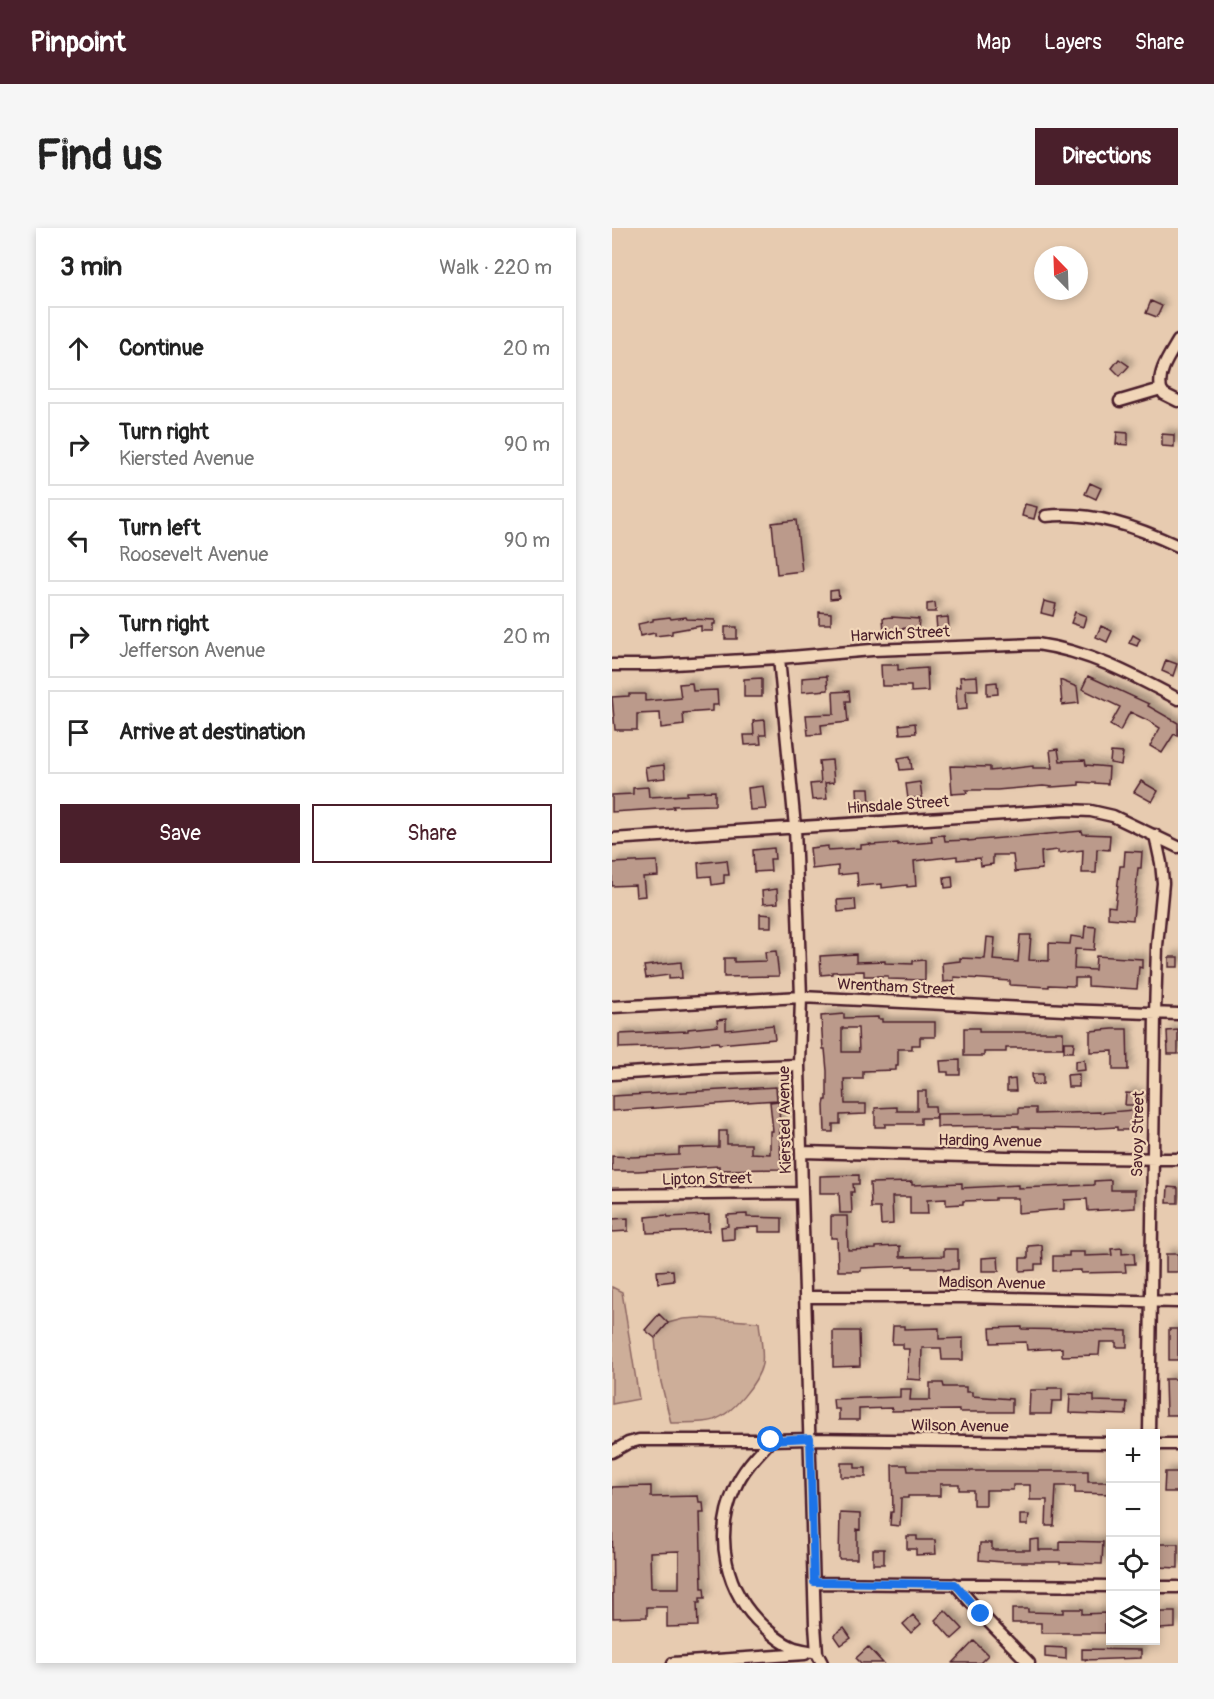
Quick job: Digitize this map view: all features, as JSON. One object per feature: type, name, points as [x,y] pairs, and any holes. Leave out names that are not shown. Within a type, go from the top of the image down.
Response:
[{"type":"street","points":[[1178,341],[1160,375],[1159,386],[1164,394],[1178,401]]},
{"type":"street","points":[[1120,401],[1161,389]]},
{"type":"street","points":[[1046,516],[1096,518],[1154,535],[1178,546]]},
{"type":"street","name":"Harwich Street","points":[[612,665],[656,665],[872,650],[1037,644],[1059,647],[1129,672],[1178,699]]},
{"type":"street","name":"Kiersted Avenue","points":[[779,658],[795,827],[801,997],[799,1065],[814,1625],[820,1658]]},
{"type":"street","name":"Hinsdale Street","points":[[612,839],[1067,810],[1113,816],[1178,847]]},
{"type":"street","name":"Savoy Street","points":[[1149,1429],[1155,1014],[1157,946],[1163,883],[1155,836]]},
{"type":"street","name":"Wrentham Street","points":[[612,1007],[801,997],[1178,1014]]},
{"type":"street","points":[[612,1074],[799,1065]]},
{"type":"street","name":"Harding Avenue","points":[[801,1152],[1178,1159]]},
{"type":"street","name":"Lipton Street","points":[[612,1195],[802,1193]]},
{"type":"street","name":"Madison Avenue","points":[[806,1297],[963,1297],[1178,1302]]},
{"type":"street","name":"Wilson Avenue","points":[[612,1452],[639,1440],[810,1438],[1106,1443]]},
{"type":"street","points":[[771,1440],[750,1463],[735,1486],[729,1504],[723,1549],[728,1574],[739,1597],[754,1618],[775,1636],[820,1658]]},
{"type":"street","points":[[1160,1444],[1178,1444]]},
{"type":"street","points":[[814,1582],[1106,1586]]},
{"type":"street","points":[[955,1584],[1029,1663]]},
{"type":"street","points":[[1160,1587],[1178,1587]]},
{"type":"street","points":[[674,1663],[820,1658]]},
{"type":"shaded area","points":[[612,1287],[622,1292],[639,1399],[612,1404]]},
{"type":"shaded area","points":[[699,1318],[759,1322],[762,1348],[760,1372],[736,1405],[721,1417],[703,1422],[671,1423],[658,1370],[655,1338],[668,1323]]},
{"type":"building","points":[[1151,301],[1162,306],[1157,317],[1146,313]]},
{"type":"building","points":[[1119,359],[1129,366],[1120,376],[1112,368]]},
{"type":"building","points":[[1117,432],[1128,433],[1128,445],[1116,444]]},
{"type":"building","points":[[1162,434],[1174,435],[1174,447],[1162,446]]},
{"type":"building","points":[[1090,483],[1101,488],[1096,499],[1085,494]]},
{"type":"building","points":[[1025,504],[1037,507],[1034,519],[1022,516]]},
{"type":"building","points":[[796,520],[802,571],[777,574],[772,523]]},
{"type":"building","points":[[838,590],[839,598],[830,599],[830,591]]},
{"type":"building","points":[[1044,601],[1056,604],[1053,616],[1041,613]]},
{"type":"building","points":[[935,603],[936,612],[927,612],[927,604]]},
{"type":"building","points":[[819,612],[831,613],[831,624],[819,624]]},
{"type":"building","points":[[1075,612],[1086,616],[1083,627],[1071,623]]},
{"type":"building","points":[[670,617],[671,619],[686,617],[687,619],[715,620],[715,624],[713,624],[713,631],[701,631],[701,626],[672,631],[672,634],[655,636],[655,633],[640,636],[638,624]]},
{"type":"building","points":[[948,617],[949,629],[937,630],[936,618]]},
{"type":"building","points":[[883,618],[919,619],[918,631],[906,630],[906,628],[884,631]]},
{"type":"building","points":[[1101,626],[1112,631],[1107,642],[1096,637]]},
{"type":"building","points":[[725,627],[737,627],[737,639],[725,639]]},
{"type":"building","points":[[1133,635],[1140,639],[1137,646],[1129,643]]},
{"type":"building","points":[[1166,660],[1177,664],[1173,676],[1162,671]]},
{"type":"building","points":[[881,665],[898,665],[898,670],[927,668],[928,691],[911,692],[911,686],[882,686]]},
{"type":"building","points":[[827,676],[828,690],[802,692],[802,678]]},
{"type":"building","points":[[977,676],[978,690],[966,690],[967,709],[957,710],[956,687],[961,687],[960,677]]},
{"type":"building","points":[[1088,676],[1149,704],[1148,706],[1178,723],[1178,736],[1174,734],[1162,753],[1150,746],[1160,728],[1149,721],[1130,712],[1120,731],[1110,725],[1120,707],[1082,689]]},
{"type":"building","points":[[762,678],[762,697],[744,697],[744,679]]},
{"type":"building","points":[[1060,680],[1077,687],[1079,703],[1062,705]]},
{"type":"building","points":[[997,682],[998,694],[987,695],[987,683]]},
{"type":"building","points":[[692,683],[693,691],[717,690],[718,705],[712,705],[712,711],[683,713],[684,725],[661,728],[660,713],[637,714],[637,730],[615,730],[612,697],[645,694],[645,701],[681,698],[679,684]]},
{"type":"building","points":[[849,691],[850,701],[846,701],[848,722],[821,725],[822,734],[808,735],[806,715],[834,714],[833,692]]},
{"type":"building","points":[[765,720],[766,735],[760,735],[761,744],[745,745],[744,735],[754,735],[753,721]]},
{"type":"building","points":[[915,723],[916,733],[900,734],[899,725]]},
{"type":"building","points":[[1058,749],[1060,761],[1085,760],[1086,765],[1109,767],[1108,784],[1079,782],[1079,785],[966,790],[967,793],[952,794],[950,766],[990,767],[990,771],[1033,766],[1033,768],[1052,768],[1050,750]]},
{"type":"building","points":[[1111,752],[1123,753],[1121,765],[1110,763]]},
{"type":"building","points":[[910,756],[912,769],[900,770],[898,758]]},
{"type":"building","points":[[832,760],[834,782],[825,783],[827,799],[812,800],[810,784],[821,783],[819,761]]},
{"type":"building","points":[[664,765],[665,778],[647,780],[645,767]]},
{"type":"building","points":[[1141,781],[1158,791],[1152,802],[1134,792]]},
{"type":"building","points":[[920,782],[922,797],[908,799],[906,784]]},
{"type":"building","points":[[763,786],[766,809],[750,810],[748,788]]},
{"type":"building","points":[[648,787],[649,797],[715,791],[715,805],[673,806],[674,808],[612,812],[612,795],[633,794],[633,788]]},
{"type":"building","points":[[857,788],[869,788],[870,805],[858,806]]},
{"type":"building","points":[[1082,831],[1083,834],[1110,835],[1109,850],[1097,849],[1096,873],[1082,873],[1083,850],[1058,853],[1058,850],[1041,852],[1042,869],[1015,872],[1013,855],[993,855],[993,864],[981,866],[980,858],[957,860],[957,856],[914,861],[916,886],[907,887],[907,885],[882,888],[882,884],[858,886],[857,873],[838,875],[838,866],[812,869],[810,848],[828,846],[828,850],[861,848],[861,845],[871,844],[898,843],[898,845],[932,842],[931,836],[944,835],[945,841],[968,841]]},
{"type":"building","points":[[774,848],[775,859],[770,859],[771,871],[754,872],[753,850]]},
{"type":"building","points":[[1125,851],[1142,852],[1141,868],[1138,868],[1133,920],[1108,918],[1108,906],[1115,907],[1120,866],[1124,866]]},
{"type":"building","points":[[727,860],[729,875],[724,875],[724,883],[712,885],[711,876],[699,877],[698,863]]},
{"type":"building","points":[[657,861],[658,876],[643,877],[645,896],[636,897],[635,885],[612,886],[612,863]]},
{"type":"building","points":[[952,876],[953,887],[945,888],[944,877]]},
{"type":"building","points":[[777,889],[778,903],[763,904],[762,891]]},
{"type":"building","points":[[855,899],[856,910],[838,912],[837,900]]},
{"type":"building","points":[[760,914],[771,915],[771,927],[760,927]]},
{"type":"building","points":[[1085,926],[1096,927],[1094,950],[1075,949],[1074,969],[1095,970],[1096,956],[1142,959],[1137,989],[1088,986],[1088,978],[1075,978],[1075,986],[1049,985],[1049,987],[1010,985],[1010,981],[954,977],[954,981],[943,982],[942,963],[960,961],[960,958],[985,959],[987,937],[995,938],[993,960],[1018,962],[1020,935],[1031,935],[1029,960],[1049,961],[1049,943],[1070,944],[1071,936],[1084,938]]},
{"type":"building","points":[[776,951],[779,976],[724,977],[724,958],[734,958],[734,962],[766,961],[765,952]]},
{"type":"building","points":[[856,954],[856,962],[885,961],[885,963],[913,964],[913,961],[925,960],[925,980],[864,976],[864,971],[832,972],[832,974],[821,975],[820,956]]},
{"type":"building","points":[[1169,957],[1178,957],[1178,967],[1169,967]]},
{"type":"building","points":[[681,962],[682,978],[669,979],[669,975],[646,978],[644,966]]},
{"type":"building","points":[[844,1014],[844,1018],[878,1017],[882,1019],[882,1022],[935,1022],[935,1037],[920,1037],[920,1045],[912,1045],[912,1049],[898,1049],[896,1070],[863,1071],[863,1079],[844,1079],[845,1104],[866,1104],[866,1114],[840,1115],[840,1124],[833,1124],[833,1132],[825,1132],[824,1105],[827,1100],[827,1071],[821,1016]],"holes":[[[842,1028],[858,1028],[859,1052],[842,1052]]]},
{"type":"building","points":[[726,1019],[726,1030],[773,1025],[775,1039],[619,1048],[619,1034],[688,1031],[688,1029],[718,1026],[717,1020]]},
{"type":"building","points":[[964,1028],[979,1028],[979,1032],[1063,1032],[1063,1048],[1006,1048],[1006,1052],[984,1052],[984,1056],[964,1056]]},
{"type":"building","points":[[1127,1029],[1128,1070],[1113,1070],[1113,1051],[1090,1052],[1090,1031]]},
{"type":"building","points":[[1178,1030],[1178,1054],[1168,1054],[1167,1031]]},
{"type":"building","points":[[1064,1042],[1074,1042],[1073,1052],[1064,1052]]},
{"type":"building","points":[[960,1060],[960,1075],[948,1075],[948,1072],[941,1072],[940,1061]]},
{"type":"building","points":[[1084,1060],[1085,1070],[1075,1071],[1075,1061]]},
{"type":"building","points":[[1032,1074],[1043,1074],[1043,1084],[1033,1085]]},
{"type":"building","points":[[1079,1074],[1079,1087],[1068,1087],[1067,1075]]},
{"type":"building","points":[[1015,1079],[1016,1091],[1007,1091],[1007,1080]]},
{"type":"building","points":[[776,1087],[777,1100],[612,1111],[612,1096]]},
{"type":"building","points":[[917,1091],[926,1091],[926,1106],[935,1106],[936,1118],[921,1118],[921,1124],[885,1124],[885,1127],[875,1127],[875,1108],[897,1107],[897,1111],[917,1111]]},
{"type":"building","points":[[1126,1093],[1139,1094],[1139,1105],[1125,1105]]},
{"type":"building","points":[[779,1101],[781,1169],[719,1170],[719,1166],[612,1171],[612,1156],[679,1155],[679,1148],[719,1147],[719,1131],[727,1131],[727,1144],[751,1144],[751,1153],[770,1154],[770,1131],[773,1131],[770,1102]]},
{"type":"building","points":[[1019,1108],[1036,1108],[1036,1114],[1133,1110],[1133,1130],[1117,1130],[1117,1127],[1082,1129],[1019,1128],[1019,1126],[937,1127],[937,1114],[1019,1113]]},
{"type":"building","points":[[859,1175],[859,1184],[853,1184],[854,1192],[851,1192],[852,1213],[840,1213],[839,1193],[820,1193],[820,1176]]},
{"type":"building","points":[[1111,1180],[1111,1190],[1135,1190],[1135,1208],[1088,1211],[1087,1199],[1064,1200],[1064,1209],[1018,1213],[1018,1198],[963,1201],[963,1204],[946,1205],[946,1199],[927,1200],[928,1214],[910,1214],[910,1197],[892,1197],[893,1224],[881,1225],[880,1208],[871,1208],[870,1183],[912,1182],[912,1185],[962,1183],[962,1188],[1018,1185],[1018,1188],[1094,1185],[1094,1181]]},
{"type":"building","points":[[1168,1187],[1178,1188],[1178,1203],[1167,1203]]},
{"type":"building","points":[[747,1214],[747,1217],[782,1218],[782,1232],[759,1232],[759,1227],[734,1228],[734,1239],[722,1240],[721,1227],[728,1226],[727,1215]]},
{"type":"building","points":[[667,1215],[668,1217],[709,1215],[709,1231],[647,1233],[646,1217]]},
{"type":"building","points":[[831,1216],[847,1216],[848,1250],[900,1246],[900,1257],[944,1256],[944,1249],[958,1249],[958,1269],[913,1268],[913,1266],[838,1271],[837,1238],[831,1238]]},
{"type":"building","points":[[628,1218],[628,1231],[612,1232],[612,1219]]},
{"type":"building","points":[[1042,1245],[1043,1264],[1035,1264],[1035,1270],[1020,1271],[1020,1258],[1028,1258],[1028,1246]]},
{"type":"building","points":[[1122,1248],[1122,1254],[1134,1253],[1135,1264],[1125,1264],[1126,1272],[1053,1271],[1053,1256],[1069,1256],[1069,1252],[1084,1252],[1084,1256],[1112,1255],[1111,1249]]},
{"type":"building","points":[[1166,1254],[1178,1254],[1178,1272],[1166,1272]]},
{"type":"building","points":[[998,1257],[999,1271],[982,1271],[982,1258]]},
{"type":"building","points":[[673,1270],[674,1281],[658,1283],[657,1271]]},
{"type":"building","points":[[659,1314],[668,1323],[655,1338],[645,1330]]},
{"type":"building","points":[[893,1326],[904,1326],[904,1329],[939,1328],[939,1339],[963,1338],[963,1360],[942,1360],[941,1348],[922,1348],[921,1380],[907,1379],[909,1349],[903,1349],[903,1344],[892,1344]]},
{"type":"building","points":[[1022,1327],[1022,1329],[1127,1331],[1127,1347],[1116,1347],[1116,1342],[1100,1342],[1099,1355],[1062,1356],[1062,1348],[1027,1350],[1026,1342],[991,1343],[990,1328]]},
{"type":"building","points":[[1169,1329],[1178,1329],[1178,1360],[1169,1360]]},
{"type":"building","points":[[833,1331],[859,1331],[860,1366],[833,1367]]},
{"type":"building","points":[[1165,1379],[1178,1379],[1178,1415],[1166,1415]]},
{"type":"building","points":[[930,1383],[943,1383],[944,1387],[966,1387],[966,1392],[972,1392],[972,1396],[1012,1399],[1012,1412],[859,1409],[859,1420],[839,1420],[839,1409],[834,1409],[833,1399],[900,1397],[900,1389],[911,1389],[910,1400],[930,1400]]},
{"type":"building","points":[[1048,1388],[1062,1388],[1062,1401],[1052,1401],[1051,1414],[1029,1414],[1030,1390],[1048,1390]]},
{"type":"building","points":[[1070,1394],[1094,1395],[1094,1401],[1127,1402],[1126,1415],[1069,1413]]},
{"type":"building","points":[[841,1463],[855,1463],[855,1468],[866,1468],[866,1477],[841,1477]]},
{"type":"building","points":[[892,1465],[907,1465],[908,1471],[1088,1471],[1088,1482],[1106,1482],[1106,1494],[1075,1493],[1075,1486],[1056,1486],[1054,1526],[1046,1526],[1047,1500],[1030,1500],[1030,1485],[1013,1485],[1013,1490],[986,1490],[986,1505],[973,1505],[973,1490],[959,1490],[959,1484],[940,1484],[940,1496],[901,1498],[900,1526],[890,1525],[891,1512],[893,1512]]},
{"type":"building","points":[[1165,1472],[1178,1472],[1178,1492],[1164,1492]]},
{"type":"building","points":[[651,1486],[651,1497],[698,1496],[699,1502],[703,1502],[704,1513],[700,1513],[702,1588],[704,1588],[705,1598],[700,1598],[700,1603],[697,1603],[698,1626],[667,1627],[667,1607],[647,1607],[647,1617],[613,1618],[612,1487]],"holes":[[[679,1551],[679,1588],[651,1588],[650,1552]]]},
{"type":"building","points":[[840,1513],[860,1514],[860,1530],[857,1529],[857,1559],[839,1559]]},
{"type":"building","points":[[1020,1515],[1029,1515],[1028,1525],[1020,1525]]},
{"type":"building","points":[[907,1536],[917,1536],[917,1540],[935,1540],[936,1554],[916,1555],[916,1549],[907,1549]]},
{"type":"building","points":[[1039,1539],[1039,1550],[1060,1550],[1060,1541],[1103,1542],[1102,1564],[979,1560],[980,1543],[992,1543],[992,1550],[1030,1550],[1030,1540]]},
{"type":"building","points":[[1160,1544],[1178,1544],[1178,1568],[1160,1567]]},
{"type":"building","points":[[873,1549],[884,1549],[884,1564],[873,1564]]},
{"type":"building","points":[[1012,1609],[1063,1613],[1063,1609],[1082,1609],[1082,1614],[1105,1613],[1105,1633],[1041,1633],[1041,1623],[1012,1623]]},
{"type":"building","points":[[945,1610],[963,1629],[952,1639],[935,1620]]},
{"type":"building","points":[[1160,1612],[1175,1612],[1175,1628],[1160,1629]]},
{"type":"building","points":[[913,1615],[921,1624],[911,1633],[903,1624]]},
{"type":"building","points":[[844,1628],[851,1638],[841,1645],[834,1635]]},
{"type":"building","points":[[974,1641],[988,1655],[980,1663],[953,1663]]},
{"type":"building","points":[[868,1647],[883,1663],[861,1663],[856,1658]]},
{"type":"building","points":[[1045,1647],[1066,1648],[1066,1659],[1045,1657]]},
{"type":"building","points":[[1082,1649],[1141,1650],[1141,1658],[1086,1660],[1082,1659]]},
{"type":"route","points":[[771,1440],[810,1438],[814,1582],[955,1584],[981,1614]]}]
